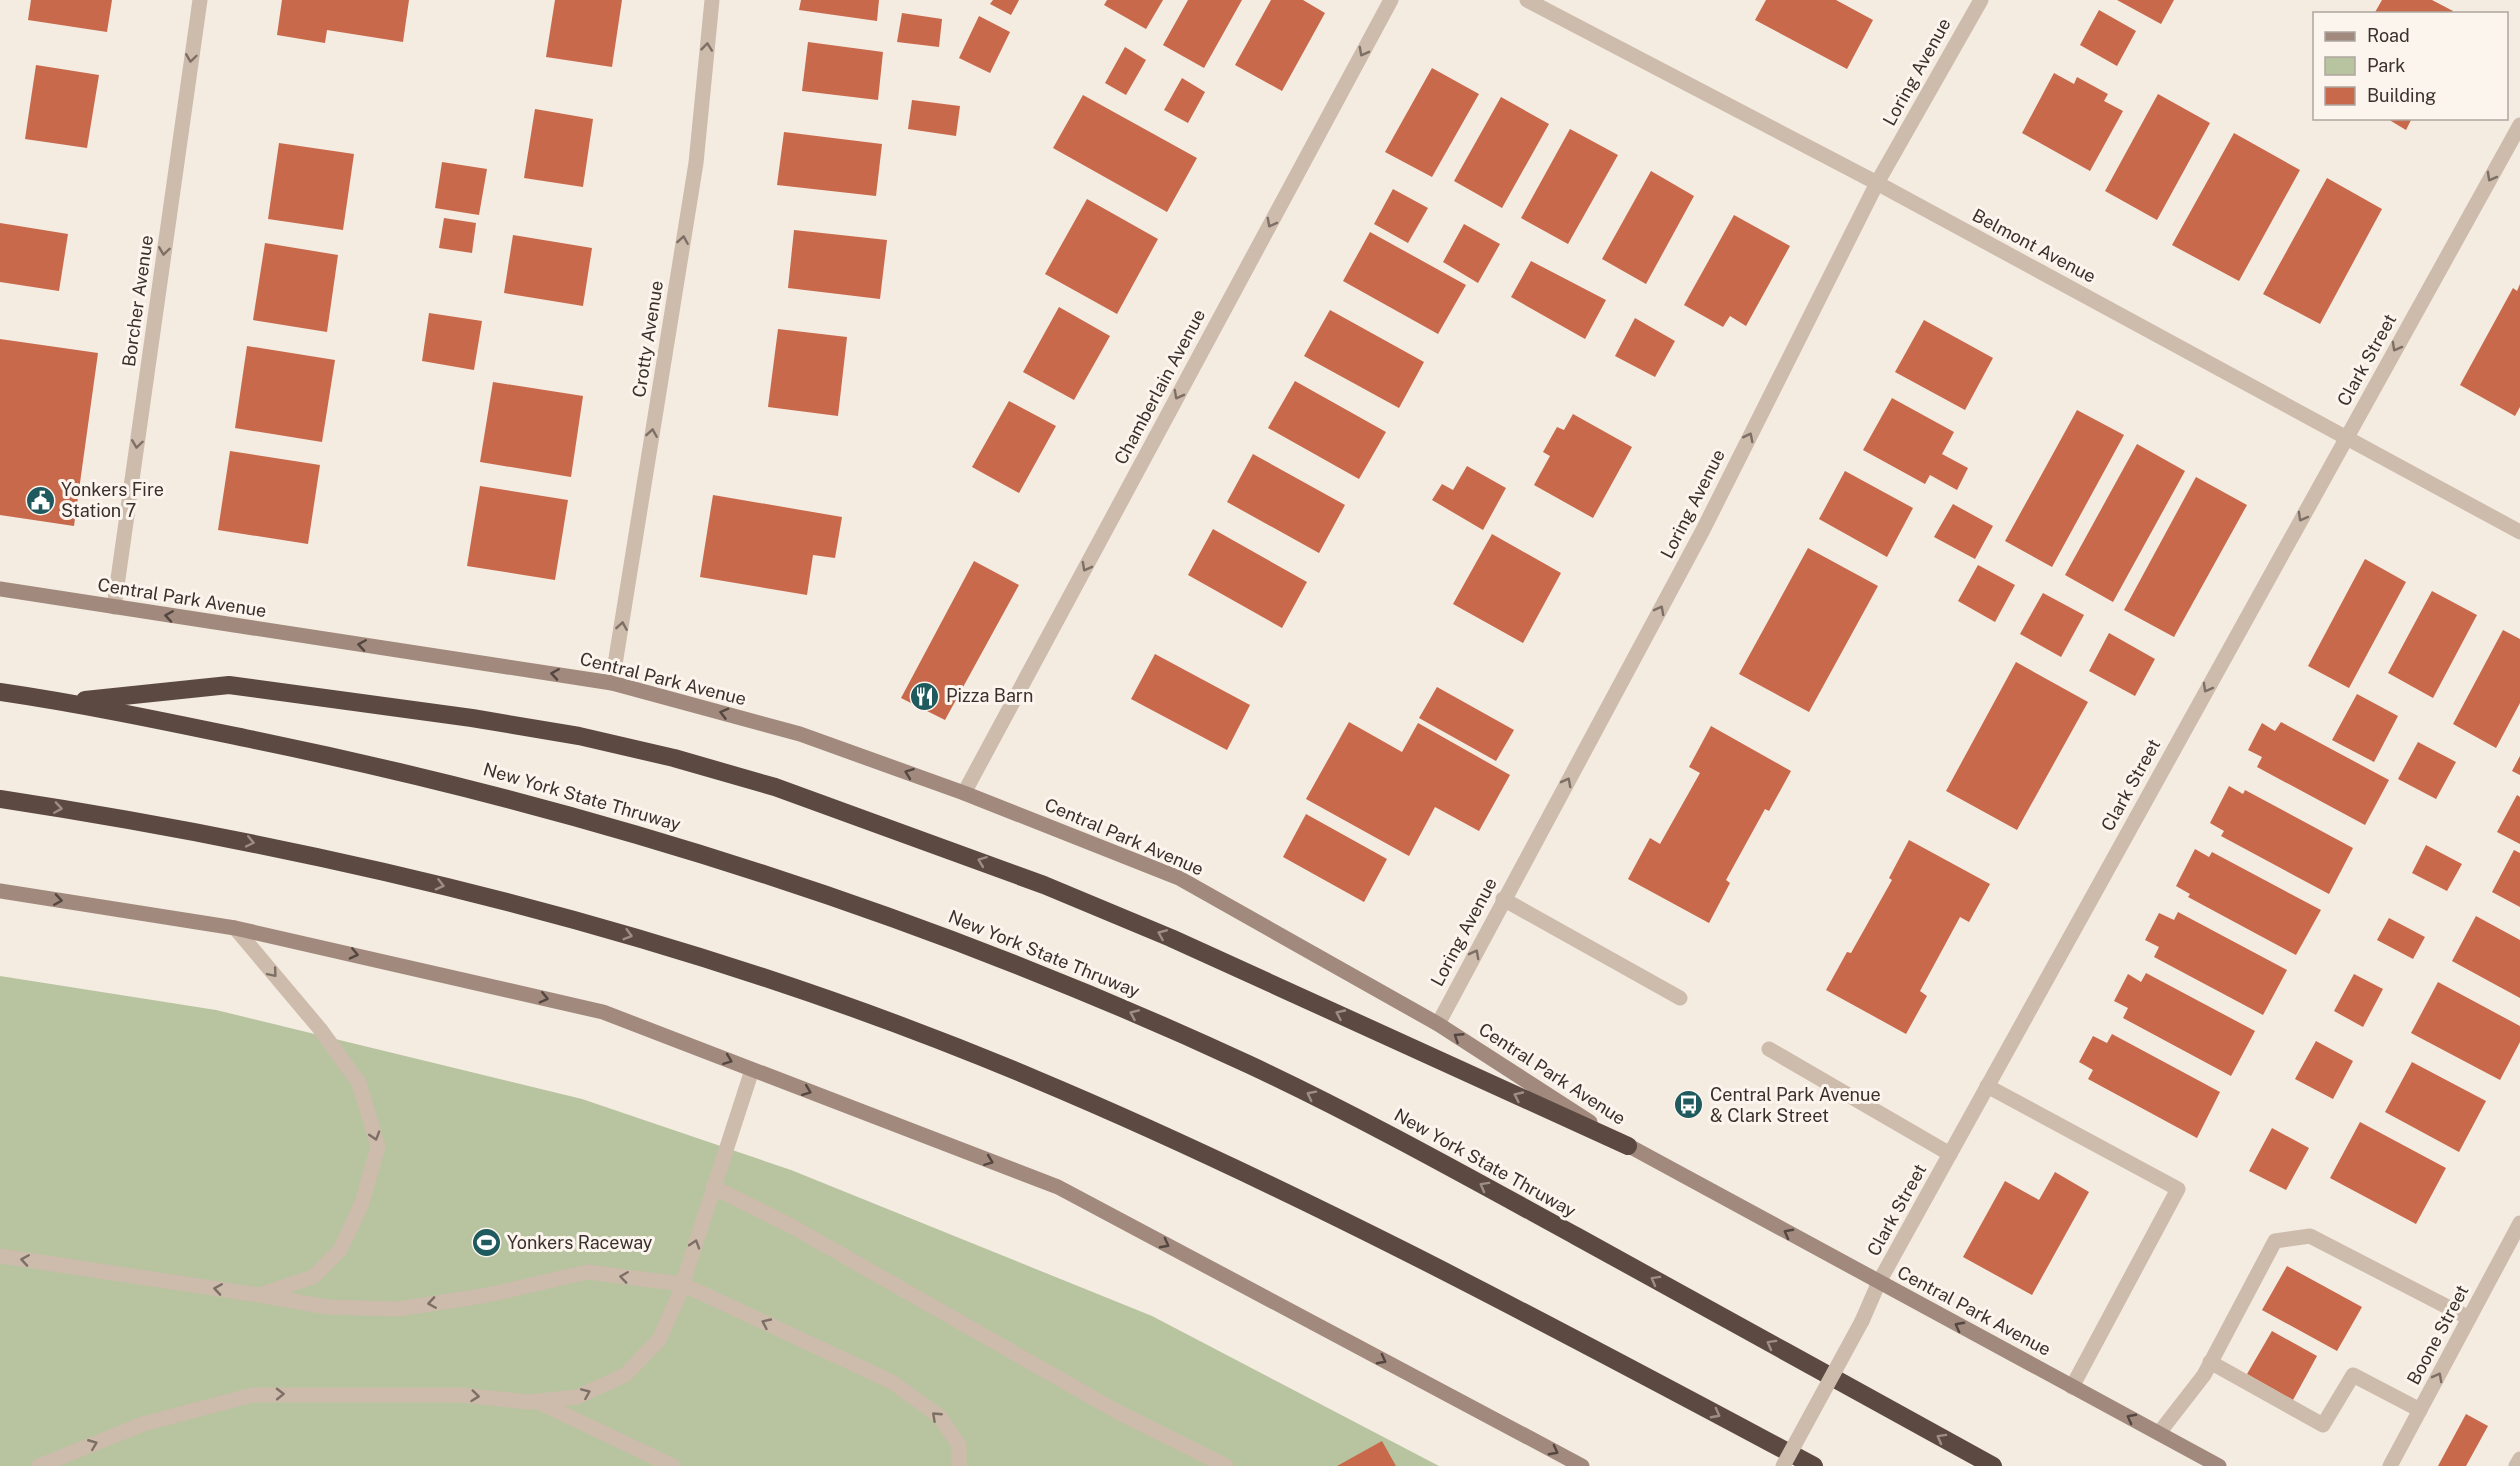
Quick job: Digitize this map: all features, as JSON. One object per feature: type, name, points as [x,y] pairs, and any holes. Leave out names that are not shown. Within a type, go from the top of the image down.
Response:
[{"type":"highway","points":[[68,702],[229,685],[472,718],[579,736],[674,758],[775,787],[912,834],[1161,933],[1628,1146]]},
{"type":"highway","name":"New York State Thruway","points":[[0,692],[68,702],[318,753],[478,789],[640,833],[799,884],[956,939],[1106,1001],[1253,1066],[1404,1142],[1993,1466]]},
{"type":"highway","points":[[0,800],[234,838],[396,873],[559,915],[721,962],[879,1018],[1034,1078],[1189,1147],[1348,1225],[1814,1466]]},
{"type":"main road","name":"Central Park Avenue","points":[[0,589],[612,683],[800,734],[964,793],[1179,878],[1438,1024],[1628,1146],[2219,1466]]},
{"type":"main road","points":[[0,891],[235,928],[603,1012],[1058,1187],[1582,1466]]},
{"type":"street","name":"Borcher Avenue","points":[[114,607],[200,0]]},
{"type":"street","name":"Crotty Avenue","points":[[612,683],[696,163],[712,0]]},
{"type":"street","name":"Chamberlain Avenue","points":[[964,793],[1391,0]]},
{"type":"street","name":"Belmont Avenue","points":[[1527,0],[1877,183],[2520,532]]},
{"type":"street","name":"Loring Avenue","points":[[1438,1024],[1503,899],[1703,530],[1877,183],[1980,0]]},
{"type":"street","name":"Clark Street","points":[[1783,1466],[1862,1321],[1879,1282],[2520,125]]},
{"type":"street","points":[[1503,899],[1680,998]]},
{"type":"street","points":[[235,928],[320,1029],[358,1083],[378,1146],[362,1203],[340,1250],[313,1277],[259,1295]]},
{"type":"street","points":[[1769,1049],[1950,1154]]},
{"type":"street","points":[[39,1466],[143,1424],[252,1395],[462,1395],[536,1401],[577,1397],[625,1375],[659,1340],[682,1284],[752,1070]]},
{"type":"street","points":[[1988,1086],[2178,1189],[2073,1387]]},
{"type":"street","points":[[714,1187],[793,1227],[1116,1411],[1226,1466]]},
{"type":"street","name":"Boone Street","points":[[2390,1466],[2520,1223]]},
{"type":"street","points":[[2159,1433],[2204,1375],[2276,1241],[2310,1236],[2469,1318]]},
{"type":"street","points":[[0,1256],[327,1307],[398,1309],[488,1295],[587,1272],[682,1284],[892,1382],[939,1416],[959,1445],[959,1466]]},
{"type":"street","points":[[2210,1362],[2323,1425],[2353,1375],[2420,1410]]},
{"type":"street","points":[[536,1401],[673,1466]]},
{"type":"street","points":[[2516,1466],[2520,1459]]},
{"type":"green space","name":"Yonkers Raceway","points":[[0,976],[216,1010],[582,1099],[791,1170],[1152,1316],[1439,1466],[0,1466]]},
{"type":"building","points":[[31,0],[112,0],[107,32],[28,20]]},
{"type":"building","points":[[282,0],[409,0],[403,42],[327,30],[325,43],[277,35]]},
{"type":"building","points":[[555,0],[622,0],[612,67],[546,57]]},
{"type":"building","points":[[801,0],[879,0],[877,21],[799,10]]},
{"type":"building","points":[[993,0],[1019,0],[1011,15],[990,4]]},
{"type":"building","points":[[1107,0],[1163,0],[1146,29],[1104,5]]},
{"type":"building","points":[[1188,0],[1242,0],[1204,68],[1163,45]]},
{"type":"building","points":[[1271,0],[1303,0],[1325,13],[1282,91],[1235,65]]},
{"type":"building","points":[[1766,0],[1836,0],[1873,20],[1847,69],[1755,20]]},
{"type":"building","points":[[2117,0],[2174,0],[2161,24]]},
{"type":"building","points":[[2382,0],[2432,0],[2453,11],[2452,12],[2375,12]]},
{"type":"building","points":[[2099,10],[2136,31],[2117,66],[2080,45]]},
{"type":"building","points":[[902,13],[942,19],[939,47],[897,42]]},
{"type":"building","points":[[979,16],[1010,32],[990,73],[959,58]]},
{"type":"building","points":[[808,42],[883,52],[878,100],[802,91]]},
{"type":"building","points":[[1125,47],[1146,60],[1126,95],[1105,83]]},
{"type":"building","points":[[36,65],[99,75],[87,148],[25,139]]},
{"type":"building","points":[[1432,68],[1479,94],[1432,177],[1385,152]]},
{"type":"building","points":[[2054,73],[2074,84],[2077,77],[2108,94],[2104,101],[2123,111],[2090,171],[2022,133]]},
{"type":"building","points":[[1182,78],[1205,92],[1188,123],[1164,110]]},
{"type":"building","points":[[2158,94],[2210,123],[2157,220],[2105,191]]},
{"type":"building","points":[[1083,95],[1197,158],[1167,212],[1053,148]]},
{"type":"building","points":[[1501,97],[1549,124],[1502,208],[1454,181]]},
{"type":"building","points":[[912,100],[960,106],[956,136],[908,129]]},
{"type":"building","points":[[535,109],[593,119],[583,187],[524,178]]},
{"type":"building","points":[[2389,120],[2411,120],[2406,130]]},
{"type":"building","points":[[1570,129],[1618,155],[1568,244],[1521,218]]},
{"type":"building","points":[[784,132],[882,144],[876,196],[777,185]]},
{"type":"building","points":[[2234,133],[2300,170],[2239,281],[2172,245]]},
{"type":"building","points":[[279,143],[354,154],[343,230],[268,219]]},
{"type":"building","points":[[442,162],[487,169],[479,215],[435,208]]},
{"type":"building","points":[[1651,171],[1694,196],[1646,284],[1602,259]]},
{"type":"building","points":[[2327,178],[2382,209],[2320,324],[2263,294]]},
{"type":"building","points":[[1393,189],[1428,208],[1408,243],[1374,224]]},
{"type":"building","points":[[1087,199],[1158,239],[1117,314],[1045,274]]},
{"type":"building","points":[[1734,215],[1790,246],[1746,326],[1730,316],[1723,327],[1684,305]]},
{"type":"building","points":[[444,218],[476,223],[472,253],[439,248]]},
{"type":"building","points":[[0,223],[68,234],[59,291],[0,282]]},
{"type":"building","points":[[1464,224],[1500,244],[1478,283],[1443,262]]},
{"type":"building","points":[[794,230],[887,240],[880,299],[788,288]]},
{"type":"building","points":[[1370,232],[1466,285],[1438,334],[1343,281]]},
{"type":"building","points":[[513,235],[592,248],[583,306],[504,293]]},
{"type":"building","points":[[265,243],[338,255],[327,332],[253,320]]},
{"type":"building","points":[[1531,261],[1606,300],[1585,339],[1511,297]]},
{"type":"building","points":[[2520,284],[2520,407],[2515,416],[2460,385],[2513,288],[2517,291]]},
{"type":"building","points":[[1059,307],[1110,336],[1074,400],[1023,372]]},
{"type":"building","points":[[1330,310],[1424,362],[1399,408],[1304,356]]},
{"type":"building","points":[[429,313],[482,321],[474,370],[422,361]]},
{"type":"building","points":[[1635,318],[1675,341],[1655,377],[1615,356]]},
{"type":"building","points":[[1924,320],[1993,358],[1965,410],[1895,372]]},
{"type":"building","points":[[778,329],[847,337],[838,416],[768,407]]},
{"type":"building","points":[[0,339],[98,353],[74,526],[0,515]]},
{"type":"building","points":[[247,346],[335,360],[322,442],[235,428]]},
{"type":"building","points":[[1295,381],[1386,432],[1359,479],[1268,428]]},
{"type":"building","points":[[493,382],[583,396],[571,477],[480,462]]},
{"type":"building","points":[[1892,398],[1954,432],[1942,454],[1968,468],[1957,490],[1930,475],[1925,484],[1863,450]]},
{"type":"building","points":[[1009,401],[1056,426],[1019,493],[972,467]]},
{"type":"building","points":[[2077,410],[2124,435],[2052,567],[2005,541]]},
{"type":"building","points":[[1573,414],[1632,447],[1593,518],[1534,485],[1550,456],[1543,452],[1557,427],[1564,430]]},
{"type":"building","points":[[2137,444],[2185,471],[2113,602],[2065,575]]},
{"type":"building","points":[[230,451],[320,465],[308,544],[218,530]]},
{"type":"building","points":[[1253,454],[1345,505],[1319,553],[1227,502]]},
{"type":"building","points":[[1467,466],[1506,488],[1483,530],[1432,500],[1442,484],[1453,490]]},
{"type":"building","points":[[1845,471],[1913,508],[1887,557],[1819,519]]},
{"type":"building","points":[[2196,477],[2247,505],[2174,637],[2124,610]]},
{"type":"building","points":[[480,486],[568,500],[555,580],[467,566]]},
{"type":"building","points":[[713,495],[842,517],[835,558],[813,555],[807,595],[700,577]]},
{"type":"building","points":[[1953,504],[1993,526],[1975,559],[1934,537]]},
{"type":"building","points":[[1213,529],[1307,582],[1282,628],[1188,575]]},
{"type":"building","points":[[1492,534],[1561,573],[1523,643],[1453,604]]},
{"type":"building","points":[[1808,548],[1878,586],[1809,712],[1739,674]]},
{"type":"building","points":[[2365,559],[2406,582],[2349,688],[2308,666]]},
{"type":"building","points":[[974,561],[1019,585],[945,720],[901,698]]},
{"type":"building","points":[[1978,565],[2015,585],[1995,622],[1958,601]]},
{"type":"building","points":[[2432,591],[2477,615],[2433,698],[2388,673]]},
{"type":"building","points":[[2043,593],[2084,615],[2061,657],[2020,634]]},
{"type":"building","points":[[2503,630],[2520,639],[2520,703],[2496,748],[2453,724]]},
{"type":"building","points":[[2109,633],[2155,659],[2135,696],[2089,671]]},
{"type":"building","points":[[1155,654],[1250,705],[1227,750],[1131,699]]},
{"type":"building","points":[[2016,662],[2088,702],[2017,830],[1946,791]]},
{"type":"building","points":[[1437,687],[1514,730],[1496,761],[1419,718]]},
{"type":"building","points":[[2357,694],[2398,716],[2374,762],[2332,740]]},
{"type":"building","points":[[1349,722],[1402,752],[1418,723],[1510,775],[1479,831],[1435,807],[1409,856],[1306,799]]},
{"type":"building","points":[[2281,722],[2389,780],[2365,825],[2257,767],[2262,757],[2248,750],[2262,723],[2275,731]]},
{"type":"building","points":[[1711,726],[1791,771],[1769,811],[1765,809],[1726,880],[1730,883],[1709,923],[1628,879],[1650,838],[1660,844],[1700,773],[1689,767]]},
{"type":"building","points":[[2418,742],[2456,762],[2436,799],[2398,779]]},
{"type":"building","points":[[2520,756],[2520,775],[2512,771]]},
{"type":"building","points":[[2229,786],[2243,794],[2245,790],[2353,848],[2329,894],[2221,836],[2224,831],[2210,823]]},
{"type":"building","points":[[2517,795],[2520,797],[2520,844],[2497,832]]},
{"type":"building","points":[[1306,814],[1387,859],[1364,902],[1283,857]]},
{"type":"building","points":[[1909,840],[1990,884],[1969,922],[1960,917],[1920,991],[1927,996],[1906,1034],[1826,990],[1847,952],[1851,953],[1892,880],[1889,878]]},
{"type":"building","points":[[2426,845],[2462,864],[2447,891],[2412,873]]},
{"type":"building","points":[[2195,849],[2209,857],[2212,852],[2321,910],[2296,955],[2188,897],[2190,894],[2176,886]]},
{"type":"building","points":[[2514,850],[2520,853],[2520,907],[2492,892]]},
{"type":"building","points":[[2178,912],[2287,970],[2263,1015],[2154,957],[2159,947],[2145,940],[2159,913],[2174,920]]},
{"type":"building","points":[[2476,916],[2520,940],[2520,998],[2452,961]]},
{"type":"building","points":[[2389,918],[2425,937],[2413,959],[2377,940]]},
{"type":"building","points":[[2146,973],[2255,1031],[2231,1076],[2123,1018],[2128,1008],[2114,1001],[2128,974],[2141,982]]},
{"type":"building","points":[[2354,974],[2383,989],[2363,1027],[2334,1011]]},
{"type":"building","points":[[2438,982],[2520,1026],[2520,1042],[2500,1080],[2411,1033]]},
{"type":"building","points":[[2112,1034],[2220,1092],[2197,1138],[2088,1079],[2093,1070],[2079,1062],[2093,1036],[2107,1043]]},
{"type":"building","points":[[2316,1041],[2353,1061],[2333,1099],[2295,1079]]},
{"type":"building","points":[[2412,1062],[2486,1101],[2459,1152],[2385,1112]]},
{"type":"building","points":[[2360,1122],[2446,1168],[2416,1224],[2330,1178]]},
{"type":"building","points":[[2272,1128],[2309,1148],[2286,1190],[2249,1171]]},
{"type":"building","points":[[2055,1172],[2089,1192],[2032,1295],[1963,1257],[2005,1181],[2039,1200]]},
{"type":"building","points":[[2287,1266],[2362,1307],[2337,1351],[2262,1310]]},
{"type":"building","points":[[2272,1331],[2317,1356],[2293,1400],[2247,1374]]},
{"type":"building","points":[[2466,1414],[2488,1426],[2466,1466],[2438,1466]]},
{"type":"building","points":[[1382,1441],[1396,1466],[1337,1466]]},
{"type":"place","name":"Yonkers Fire Station 7","points":[[40,500]]},
{"type":"place","name":"Pizza Barn","points":[[925,696]]},
{"type":"place","name":"Central Park Avenue & Clark Street","points":[[1689,1105]]},
{"type":"place","name":"Yonkers Raceway","points":[[486,1243]]}]
